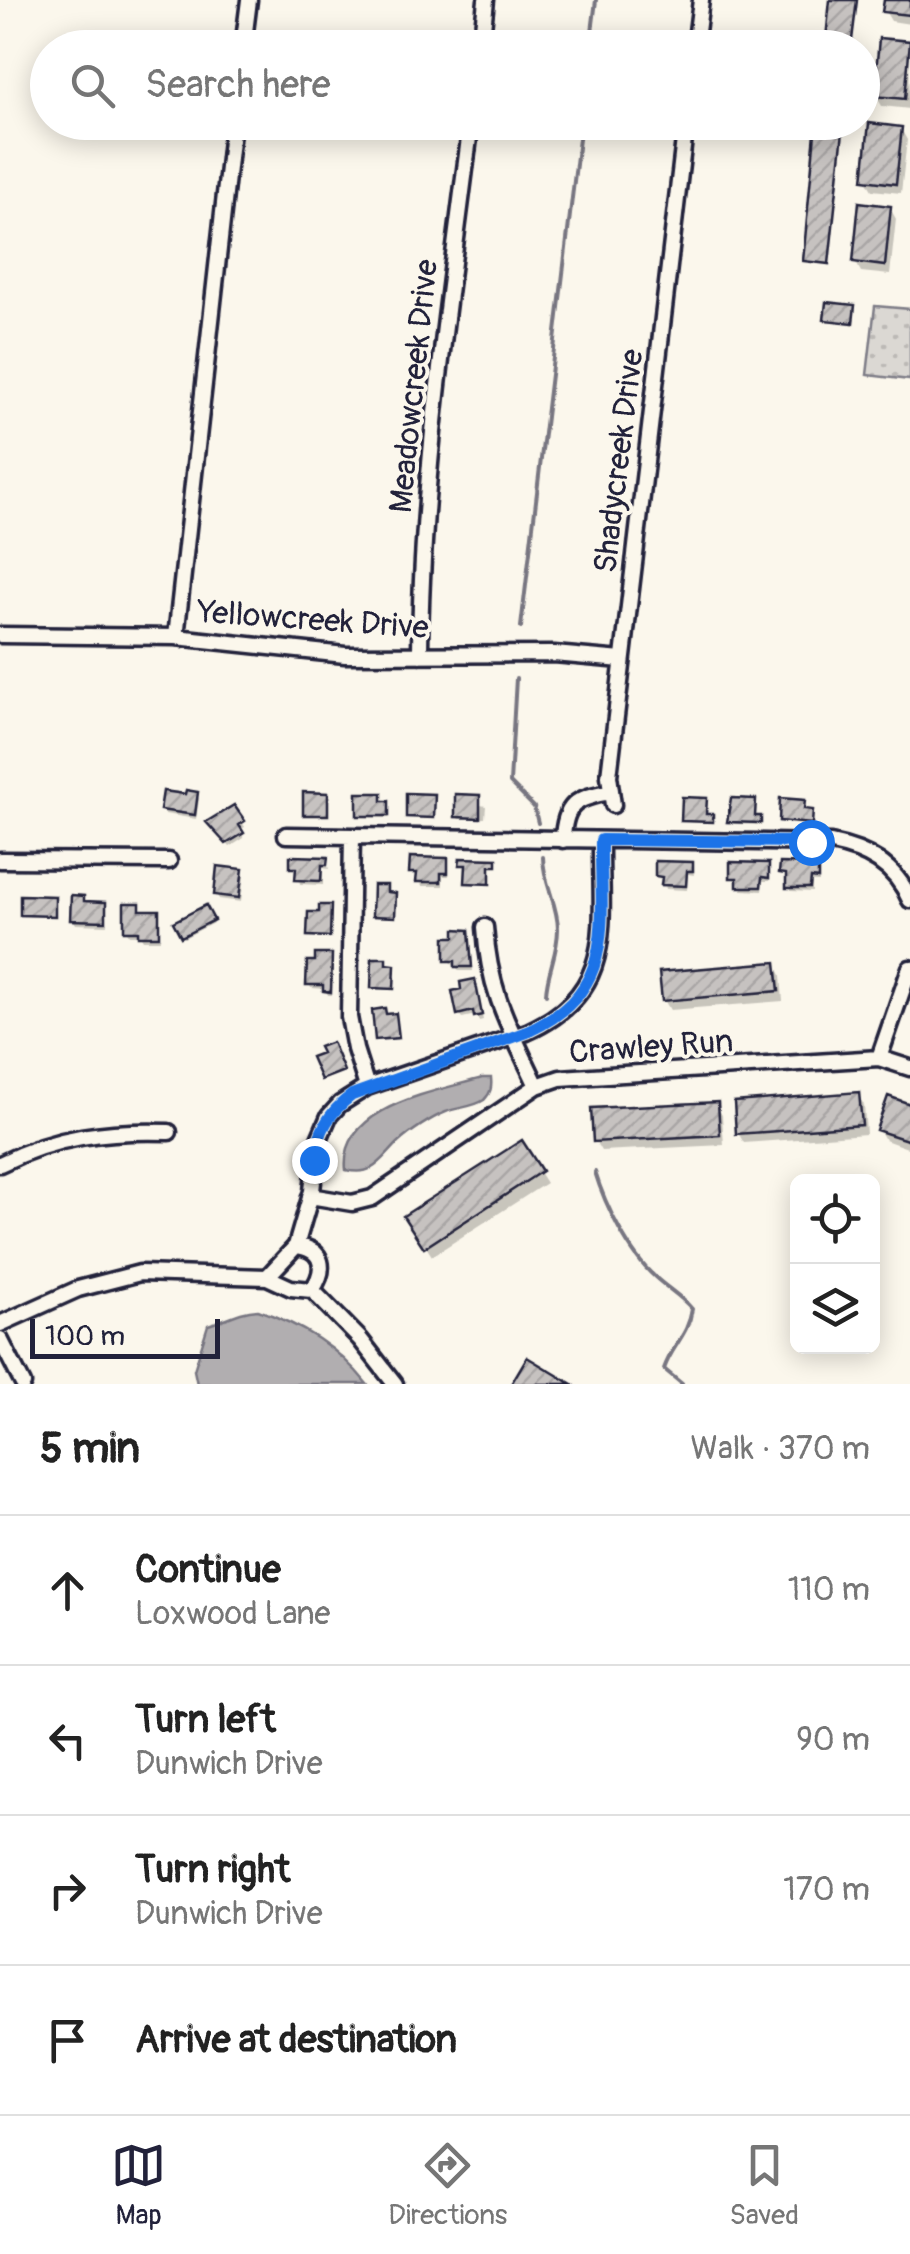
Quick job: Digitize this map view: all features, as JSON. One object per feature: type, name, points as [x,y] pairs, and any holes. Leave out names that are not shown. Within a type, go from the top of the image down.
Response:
[{"type":"street","points":[[245,30],[249,0]]},
{"type":"street","points":[[482,30],[486,0]]},
{"type":"street","points":[[697,30],[701,0]]},
{"type":"street","points":[[176,637],[232,140]]},
{"type":"street","name":"Meadowcreek Drive","points":[[420,656],[427,502],[469,140]]},
{"type":"street","name":"Shadycreek Drive","points":[[563,840],[563,822],[570,807],[594,795],[611,799],[622,660],[684,140]]},
{"type":"street","name":"Yellowcreek Drive","points":[[0,636],[176,637],[345,655],[554,654],[622,660]]},
{"type":"street","points":[[286,835],[831,843],[877,858],[908,889]]},
{"type":"street","points":[[352,836],[349,1017],[368,1087]]},
{"type":"street","points":[[267,1277],[296,1246],[310,1196],[316,1144],[328,1116],[368,1087],[515,1036],[562,1013],[586,987],[600,943],[601,840]]},
{"type":"street","points":[[0,860],[169,861]]},
{"type":"street","points":[[485,927],[491,979],[504,1018],[537,1086]]},
{"type":"street","points":[[879,1058],[910,968]]},
{"type":"street","name":"Crawley Run","points":[[310,1196],[352,1204],[372,1198],[537,1086],[560,1078],[879,1058],[910,1068]]},
{"type":"street","points":[[0,1164],[47,1143],[69,1138],[104,1132],[170,1132]]},
{"type":"street","points":[[296,1246],[313,1251],[322,1263],[321,1276],[312,1290]]},
{"type":"street","points":[[0,1324],[78,1288],[140,1273],[267,1277],[290,1288],[312,1290],[360,1339],[395,1384]]},
{"type":"street","points":[[0,1339],[23,1384]]},
{"type":"shaded area","points":[[875,306],[910,309],[910,380],[867,375]]},
{"type":"shaded area","points":[[491,1078],[484,1100],[427,1122],[370,1169],[346,1170],[348,1148],[374,1116],[416,1096]]},
{"type":"shaded area","points":[[258,1310],[318,1339],[367,1384],[197,1384],[194,1370],[208,1325]]},
{"type":"building","points":[[830,0],[857,0],[853,30],[827,30]]},
{"type":"building","points":[[884,0],[910,0],[910,15],[882,12]]},
{"type":"building","points":[[880,38],[910,41],[905,99],[880,97]]},
{"type":"building","points":[[880,124],[902,127],[896,184],[863,180],[867,140],[880,140]]},
{"type":"building","points":[[814,140],[842,140],[829,264],[803,261]]},
{"type":"building","points":[[859,202],[891,206],[885,266],[853,262]]},
{"type":"building","points":[[826,302],[855,305],[853,323],[824,320]]},
{"type":"building","points":[[186,790],[198,792],[195,815],[160,810],[163,791],[185,794]]},
{"type":"building","points":[[303,792],[328,793],[328,815],[303,815]]},
{"type":"building","points":[[357,793],[382,793],[382,801],[389,801],[389,816],[357,816]]},
{"type":"building","points":[[406,793],[435,794],[434,818],[406,817]]},
{"type":"building","points":[[455,794],[480,795],[480,818],[455,817]]},
{"type":"building","points":[[682,797],[707,798],[706,814],[713,814],[713,822],[681,821]]},
{"type":"building","points":[[731,798],[756,799],[755,816],[761,816],[761,823],[727,822]]},
{"type":"building","points":[[780,798],[805,800],[804,809],[813,810],[812,824],[779,821]]},
{"type":"building","points":[[234,805],[245,821],[239,825],[244,833],[226,844],[206,822]]},
{"type":"building","points":[[290,856],[328,857],[327,865],[322,865],[321,881],[295,880],[296,868],[290,868]]},
{"type":"building","points":[[410,857],[448,858],[448,873],[441,873],[441,882],[416,882],[417,873],[409,873]]},
{"type":"building","points":[[460,858],[497,859],[497,866],[490,866],[490,884],[465,883],[466,865],[459,865]]},
{"type":"building","points":[[655,861],[693,862],[693,871],[687,871],[686,886],[661,885],[662,877],[655,876]]},
{"type":"building","points":[[730,862],[769,863],[769,878],[762,877],[761,887],[737,887],[737,878],[730,878]]},
{"type":"building","points":[[780,863],[818,864],[818,879],[811,878],[810,888],[786,888],[786,874],[779,873]]},
{"type":"building","points":[[217,866],[243,869],[239,898],[214,895]]},
{"type":"building","points":[[373,885],[387,885],[387,892],[396,893],[395,917],[372,916]]},
{"type":"building","points":[[20,895],[55,896],[55,916],[20,915]]},
{"type":"building","points":[[71,895],[84,896],[84,901],[106,902],[106,921],[70,920]]},
{"type":"building","points":[[124,903],[140,903],[140,910],[159,910],[159,936],[124,931]]},
{"type":"building","points":[[206,905],[214,920],[181,937],[173,922]]},
{"type":"building","points":[[319,905],[331,905],[330,937],[307,936],[308,912],[319,912]]},
{"type":"building","points":[[455,929],[469,930],[472,967],[455,967],[455,961],[445,961],[445,937],[455,937]]},
{"type":"building","points":[[315,954],[332,954],[331,992],[323,991],[323,985],[306,985],[307,961],[315,961]]},
{"type":"building","points":[[372,958],[386,958],[386,964],[395,965],[394,989],[371,988]]},
{"type":"building","points":[[776,962],[779,991],[662,1001],[659,972]]},
{"type":"building","points":[[475,979],[482,1015],[474,1017],[473,1011],[457,1015],[452,991],[461,989],[460,982]]},
{"type":"building","points":[[385,1008],[386,1014],[396,1013],[399,1038],[375,1040],[372,1010]]},
{"type":"building","points":[[332,1042],[344,1071],[321,1080],[311,1057],[322,1053],[319,1047]]},
{"type":"building","points":[[859,1092],[862,1125],[736,1134],[734,1102]]},
{"type":"building","points":[[888,1096],[910,1104],[910,1141],[876,1130]]},
{"type":"building","points":[[718,1102],[720,1135],[593,1142],[591,1108]]},
{"type":"building","points":[[522,1140],[542,1171],[424,1248],[403,1216]]},
{"type":"building","points":[[527,1357],[572,1384],[511,1384]]},
{"type":"waterway","points":[[592,30],[596,0]]},
{"type":"waterway","points":[[521,627],[579,140]]},
{"type":"waterway","points":[[516,678],[510,783],[534,807],[538,823]]},
{"type":"waterway","points":[[543,857],[558,929],[546,994]]},
{"type":"waterway","points":[[595,1172],[612,1214],[636,1256],[692,1309],[664,1369],[682,1384]]},
{"type":"route","points":[[314,1160],[328,1116],[352,1095],[527,1032],[548,1023],[575,1002],[598,958],[601,840],[811,842]]}]
